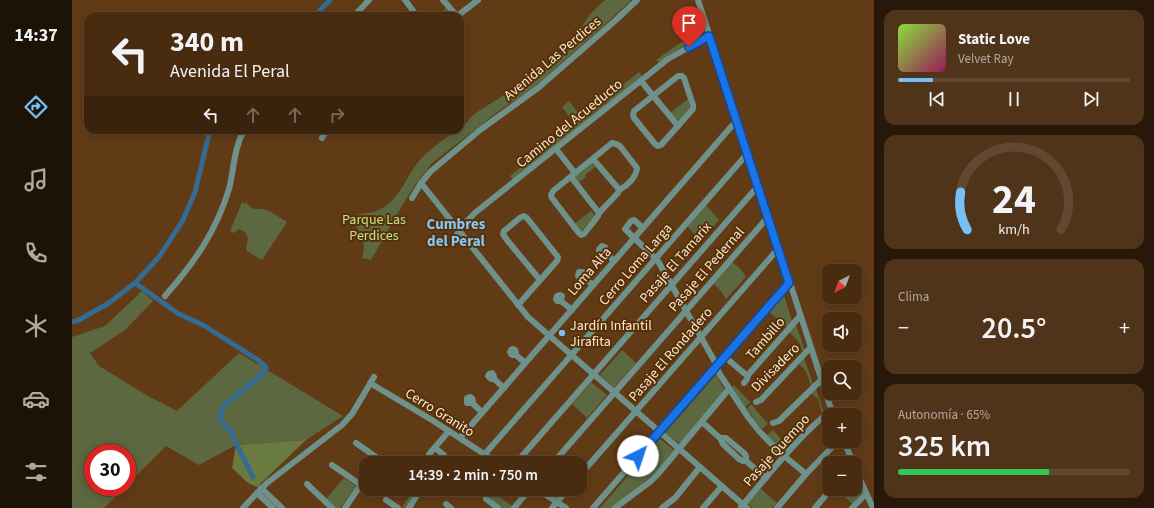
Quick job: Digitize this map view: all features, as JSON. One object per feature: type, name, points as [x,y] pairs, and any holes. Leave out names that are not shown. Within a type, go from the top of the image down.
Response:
[{"type":"street","points":[[358,12],[369,0]]},
{"type":"street","points":[[405,0],[414,12]]},
{"type":"street","points":[[443,0],[454,12]]},
{"type":"street","points":[[462,12],[478,0]]},
{"type":"street","name":"Avenida Las Perdices","points":[[412,198],[430,172],[480,130],[538,88],[637,0]]},
{"type":"street","points":[[698,0],[831,408]]},
{"type":"street","name":"Camino del Acueducto","points":[[454,239],[468,219],[476,212],[668,59],[709,36]]},
{"type":"street","points":[[678,76],[682,76],[693,105],[693,109],[678,126],[661,145],[658,146],[633,115],[634,111],[678,76]]},
{"type":"street","points":[[641,81],[678,126]]},
{"type":"street","name":"Loma Alta","points":[[460,438],[737,120]]},
{"type":"street","points":[[165,296],[192,264],[212,230],[228,192],[236,147],[242,134]]},
{"type":"street","points":[[322,138],[324,134]]},
{"type":"street","points":[[612,143],[616,144],[621,147],[637,168],[637,172],[630,182],[619,190],[618,193],[599,213],[584,234],[581,235],[551,195],[553,191],[593,159],[612,143]]},
{"type":"street","points":[[556,149],[599,213]]},
{"type":"street","name":"Cerro Loma Larga","points":[[485,454],[747,154]]},
{"type":"street","points":[[593,159],[619,190]]},
{"type":"street","points":[[421,183],[528,317],[722,486],[743,507]]},
{"type":"street","name":"Pasaje El Tamarix","points":[[522,456],[758,186]]},
{"type":"street","points":[[518,305],[557,261],[558,257],[527,218],[521,216],[504,231],[503,234],[540,280]]},
{"type":"street","name":"Pasaje El Pedernal","points":[[559,456],[768,216]]},
{"type":"street","points":[[643,228],[634,220],[625,228],[625,230],[656,258],[715,362],[719,373],[756,428],[784,456],[806,474]]},
{"type":"street","name":"Pasaje El Rondadero","points":[[587,467],[778,249]]},
{"type":"street","points":[[605,252],[614,261]]},
{"type":"street","points":[[581,274],[593,285]]},
{"type":"street","points":[[593,508],[789,283]]},
{"type":"street","points":[[561,301],[572,310]]},
{"type":"street","name":"Tambillo","points":[[744,383],[748,375],[800,316]]},
{"type":"street","name":"Divisadero","points":[[756,402],[761,400],[810,348]]},
{"type":"street","points":[[515,354],[525,363]]},
{"type":"street","name":"Tambillo","points":[[725,357],[748,375]]},
{"type":"street","points":[[242,508],[259,490],[342,425],[352,414],[374,377]]},
{"type":"street","points":[[493,378],[504,388]]},
{"type":"street","points":[[773,423],[779,421],[821,380]]},
{"type":"street","name":"Cerro Granito","points":[[370,383],[488,456]]},
{"type":"street","points":[[615,508],[655,477],[729,389]]},
{"type":"street","points":[[472,403],[482,412]]},
{"type":"street","name":"Pasaje Quempo","points":[[743,507],[784,456],[814,424],[822,419]]},
{"type":"street","points":[[702,422],[720,438],[726,438],[744,453],[746,456],[746,461],[766,478]]},
{"type":"street","points":[[435,448],[449,431]]},
{"type":"street","points":[[356,443],[375,456]]},
{"type":"street","points":[[777,508],[806,474],[831,448]]},
{"type":"street","points":[[332,465],[359,484]]},
{"type":"street","points":[[662,508],[675,498],[700,467]]},
{"type":"street","points":[[307,484],[332,508]]},
{"type":"street","points":[[862,485],[873,508]]},
{"type":"street","points":[[703,508],[722,486]]},
{"type":"street","points":[[345,508],[359,488]]},
{"type":"street","points":[[259,490],[273,508]]},
{"type":"street","points":[[259,490],[282,508]]},
{"type":"street","points":[[852,508],[866,494]]},
{"type":"street","points":[[409,508],[417,496]]},
{"type":"street","points":[[487,496],[487,500],[498,508]]},
{"type":"street","points":[[514,508],[524,496]]},
{"type":"street","points":[[548,496],[566,508]]},
{"type":"street","points":[[552,508],[562,496]]},
{"type":"street","points":[[815,508],[825,496]]},
{"type":"street","points":[[386,500],[398,508]]},
{"type":"green space","name":"Parque Las Perdices","points":[[605,0],[631,0],[533,88],[500,110],[432,163],[407,198],[371,260],[362,258],[364,247],[362,237],[351,219],[358,214],[370,213],[387,205],[400,190],[416,165],[430,150],[452,134],[464,134],[464,125],[474,114],[536,75],[572,48],[590,14]]},
{"type":"green space","points":[[446,8],[449,12],[441,12]]},
{"type":"green space","points":[[697,33],[699,38],[671,54],[659,63],[656,60],[674,47]]},
{"type":"green space","points":[[639,72],[642,76],[607,104],[604,100]]},
{"type":"green space","points":[[688,99],[690,109],[678,121],[670,113]]},
{"type":"green space","points":[[569,101],[578,113],[571,119],[562,107]]},
{"type":"green space","points":[[603,101],[606,105],[513,180],[510,176]]},
{"type":"green space","points":[[592,162],[595,167],[578,183],[573,177]]},
{"type":"green space","points":[[242,202],[245,204],[246,202],[253,209],[263,209],[269,211],[287,222],[262,260],[247,251],[248,238],[245,232],[239,229],[234,233],[230,231]]},
{"type":"green space","points":[[706,205],[719,220],[701,241],[687,226]]},
{"type":"green space","points":[[591,211],[595,216],[581,232],[574,224]]},
{"type":"green space","points":[[732,262],[740,268],[746,277],[726,299],[713,283]]},
{"type":"green space","points":[[142,291],[153,301],[125,330],[90,353],[99,366],[148,396],[177,411],[239,353],[343,416],[306,440],[236,445],[199,465],[166,446],[136,476],[136,444],[84,444],[84,496],[116,496],[104,508],[72,508],[72,337],[105,326]]},
{"type":"green space","points":[[784,295],[792,321],[787,327],[769,312]]},
{"type":"green space","points":[[796,324],[805,351],[803,353],[799,342],[789,332]]},
{"type":"green space","points":[[622,350],[636,363],[614,388],[600,375]]},
{"type":"green space","points":[[804,358],[813,384],[811,386],[806,371],[799,364]]},
{"type":"green space","points":[[716,375],[725,390],[680,444],[665,433]]},
{"type":"green space","points":[[591,382],[607,395],[587,418],[572,404]]},
{"type":"green space","points":[[734,385],[750,402],[745,407],[732,388]]},
{"type":"green space","points":[[816,389],[822,408],[822,413],[818,399],[811,393]]},
{"type":"green space","points":[[751,404],[768,424],[762,429],[747,409]]},
{"type":"green space","points":[[773,430],[788,447],[784,452],[766,436]]},
{"type":"green space","points":[[660,439],[674,450],[655,473],[611,508],[600,508]]},
{"type":"green space","points":[[306,440],[257,487],[248,483],[232,468],[236,445]]},
{"type":"green space","points":[[344,478],[356,486],[340,508],[335,508],[326,499]]},
{"type":"green space","points":[[760,488],[777,503],[772,508],[753,508],[747,503]]},
{"type":"green space","points":[[410,496],[414,496],[407,508],[402,507]]},
{"type":"green space","points":[[492,496],[498,496],[512,506],[510,508],[503,508],[490,499]]},
{"type":"green space","points":[[843,496],[860,496],[853,504]]},
{"type":"waterway","points":[[318,12],[330,0]]},
{"type":"waterway","points":[[72,322],[79,320],[109,303],[135,283],[159,257],[183,220],[195,192],[209,134]]},
{"type":"waterway","points":[[135,283],[179,314],[203,325],[258,360],[266,367],[266,370],[257,379],[223,406],[220,420],[229,429],[253,477]]},
{"type":"place","name":"Jardín Infantil Jirafita","points":[[562,333]]},
{"type":"district","name":"Cumbres del Peral","points":[[456,232]]},
{"type":"route","points":[[638,456],[789,283],[709,36],[689,47]]}]
